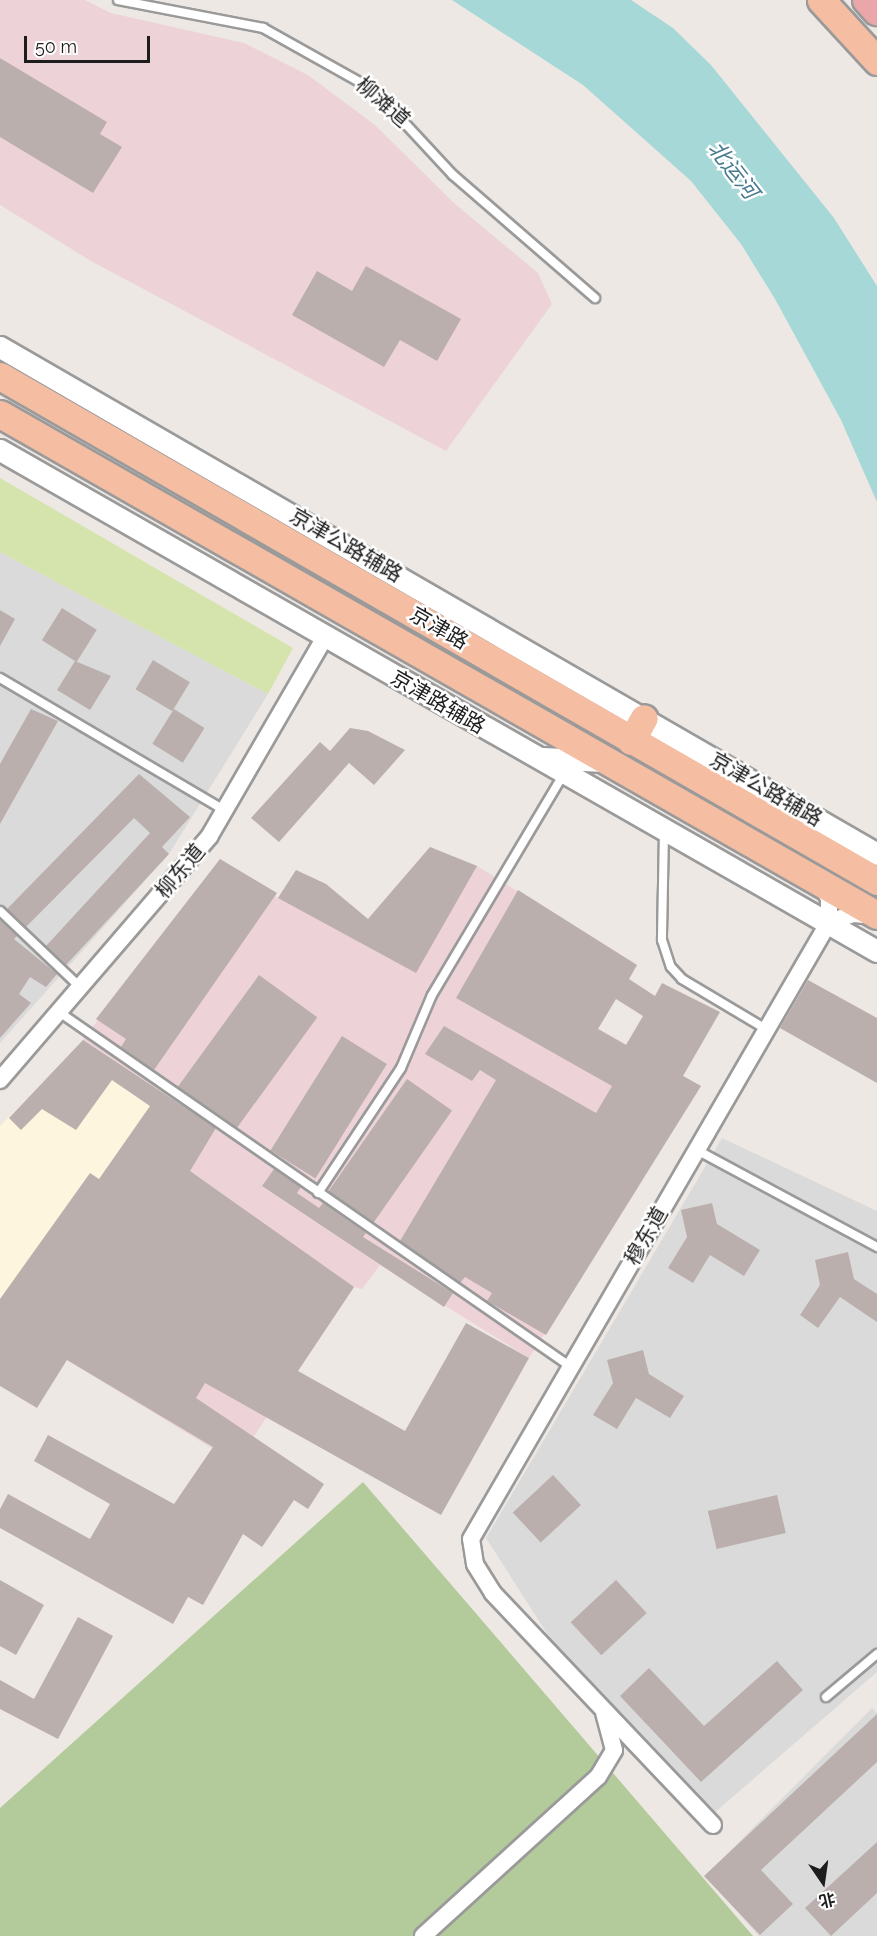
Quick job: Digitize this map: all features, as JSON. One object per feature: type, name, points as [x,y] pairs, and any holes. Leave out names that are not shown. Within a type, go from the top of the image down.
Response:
[{"type":"highway","points":[[867,0],[877,11]]},
{"type":"main road","points":[[821,0],[877,61]]},
{"type":"main road","name":"京津路","points":[[0,376],[637,729],[877,881]]},
{"type":"main road","name":"京津路","points":[[0,414],[581,761],[822,884],[877,916]]},
{"type":"street","name":"京津公路辅路","points":[[0,347],[637,729],[877,854]]},
{"type":"street","name":"京津路辅路","points":[[0,450],[535,757],[581,761]]},
{"type":"street","name":"柳东道","points":[[0,1080],[62,1014],[81,988],[209,837],[325,637]]},
{"type":"street","points":[[581,761],[664,830],[877,951]]},
{"type":"street","points":[[822,884],[829,899],[829,922]]},
{"type":"street","points":[[829,922],[854,914],[877,916]]},
{"type":"street","name":"穆东道","points":[[603,1709],[493,1593],[471,1552],[471,1539],[695,1149],[829,922]]},
{"type":"street","points":[[603,1709],[713,1825]]},
{"type":"street","points":[[423,1936],[598,1777],[614,1750],[603,1709]]},
{"type":"lane","name":"柳滩道","points":[[118,0],[263,28],[374,90],[453,175],[595,298]]},
{"type":"lane","points":[[0,678],[224,810]]},
{"type":"lane","points":[[318,1193],[401,1068],[432,995],[581,761]]},
{"type":"lane","points":[[664,830],[662,940],[671,967],[682,979],[766,1029]]},
{"type":"lane","points":[[0,910],[81,988]]},
{"type":"lane","points":[[62,1014],[571,1367]]},
{"type":"lane","points":[[695,1149],[877,1247]]},
{"type":"lane","points":[[826,1697],[877,1654]]},
{"type":"shaded area","points":[[0,0],[85,0],[111,13],[244,43],[308,75],[375,125],[454,203],[538,273],[552,304],[446,451],[91,261],[0,205]]},
{"type":"shaded area","points":[[0,552],[268,694],[169,854],[0,1043]]},
{"type":"shaded area","points":[[430,847],[477,866],[637,965],[597,1028],[701,1086],[529,1358],[380,1265],[362,1289],[354,1287],[236,1463],[67,1360],[73,1053],[220,859],[278,898],[296,870],[326,884],[368,919]]},
{"type":"shaded area","points":[[73,1053],[204,1143],[37,1408],[0,1386],[0,1126]]},
{"type":"shaded area","points":[[722,1138],[877,1211],[877,1672],[713,1814],[557,1649],[486,1538]]},
{"type":"shaded area","points":[[872,1708],[877,1713],[877,1936],[759,1936],[705,1876]]},
{"type":"green space","points":[[0,478],[293,648],[268,694],[0,552]]},
{"type":"green space","points":[[363,1482],[753,1936],[0,1936],[0,1808]]},
{"type":"water","name":"北运河","points":[[452,0],[631,0],[673,28],[711,65],[834,218],[877,286],[877,502],[841,420],[775,299],[741,244],[691,181],[583,85]]},
{"type":"building","points":[[0,58],[107,122],[100,134],[122,147],[93,193],[0,137]]},
{"type":"building","points":[[366,266],[461,319],[437,361],[400,340],[384,367],[292,315],[317,271],[352,291]]},
{"type":"building","points":[[62,608],[97,630],[77,662],[42,640]]},
{"type":"building","points":[[0,610],[15,619],[0,646]]},
{"type":"building","points":[[153,660],[190,682],[172,711],[135,689]]},
{"type":"building","points":[[75,661],[111,676],[90,710],[57,690]]},
{"type":"building","points":[[31,709],[58,721],[0,824],[0,764]]},
{"type":"building","points":[[174,709],[205,728],[183,763],[152,744]]},
{"type":"building","points":[[350,728],[368,731],[405,750],[374,785],[349,763],[279,842],[251,818],[320,742],[330,751]]},
{"type":"building","points":[[139,774],[190,817],[162,847],[169,854],[66,965],[46,946],[150,833],[134,818],[26,927],[7,909]]},
{"type":"building","points":[[430,847],[477,866],[416,973],[278,898],[296,870],[326,884],[368,919]]},
{"type":"building","points":[[220,859],[277,893],[154,1070],[121,1047],[126,1039],[96,1019]]},
{"type":"building","points":[[518,890],[637,965],[629,979],[655,996],[662,983],[720,1012],[683,1076],[701,1086],[546,1335],[487,1301],[492,1293],[465,1277],[460,1283],[400,1241],[496,1080],[480,1070],[472,1081],[425,1054],[444,1026],[596,1113],[612,1086],[456,998]],"holes":[[[616,999],[643,1016],[626,1045],[598,1029]]]},
{"type":"building","points":[[0,920],[17,936],[14,939],[57,974],[46,987],[30,977],[19,994],[31,1003],[0,1038]]},
{"type":"building","points":[[259,975],[317,1017],[236,1129],[178,1087]]},
{"type":"building","points":[[808,980],[877,1018],[877,1083],[780,1028]]},
{"type":"building","points":[[342,1036],[387,1064],[315,1179],[270,1150]]},
{"type":"building","points":[[83,1040],[216,1128],[190,1171],[354,1287],[298,1371],[405,1431],[466,1323],[529,1358],[441,1515],[205,1383],[196,1398],[324,1484],[308,1509],[294,1500],[262,1547],[243,1534],[203,1605],[188,1597],[173,1624],[0,1528],[0,1509],[8,1494],[90,1539],[110,1504],[34,1461],[48,1435],[174,1504],[213,1447],[67,1360],[37,1408],[0,1386],[0,1299],[90,1173],[99,1179],[150,1106],[112,1080],[76,1130],[42,1109],[21,1130],[9,1118]]},
{"type":"building","points":[[407,1079],[452,1111],[373,1223],[328,1191]]},
{"type":"building","points":[[274,1169],[301,1187],[297,1193],[319,1208],[323,1203],[366,1233],[363,1237],[453,1293],[444,1307],[262,1186]]},
{"type":"building","points":[[712,1203],[717,1224],[760,1250],[744,1276],[710,1255],[693,1283],[668,1268],[687,1237],[681,1210]]},
{"type":"building","points":[[848,1252],[854,1279],[877,1294],[877,1322],[840,1297],[818,1328],[800,1315],[820,1285],[815,1260]]},
{"type":"building","points":[[643,1350],[649,1374],[684,1396],[670,1418],[636,1398],[617,1429],[593,1415],[613,1383],[607,1360]]},
{"type":"building","points":[[553,1475],[581,1505],[541,1542],[513,1513]]},
{"type":"building","points":[[777,1495],[786,1533],[717,1549],[708,1511]]},
{"type":"building","points":[[0,1580],[44,1605],[16,1655],[0,1646]]},
{"type":"building","points":[[616,1580],[647,1613],[601,1655],[571,1622]]},
{"type":"building","points":[[78,1617],[113,1636],[58,1739],[0,1709],[0,1680],[34,1699]]},
{"type":"building","points":[[777,1661],[803,1690],[701,1782],[620,1696],[649,1668],[704,1726]]},
{"type":"building","points":[[877,1714],[877,1762],[761,1870],[793,1904],[760,1935],[704,1876]]},
{"type":"building","points":[[877,1842],[877,1893],[831,1936],[805,1908]]}]
